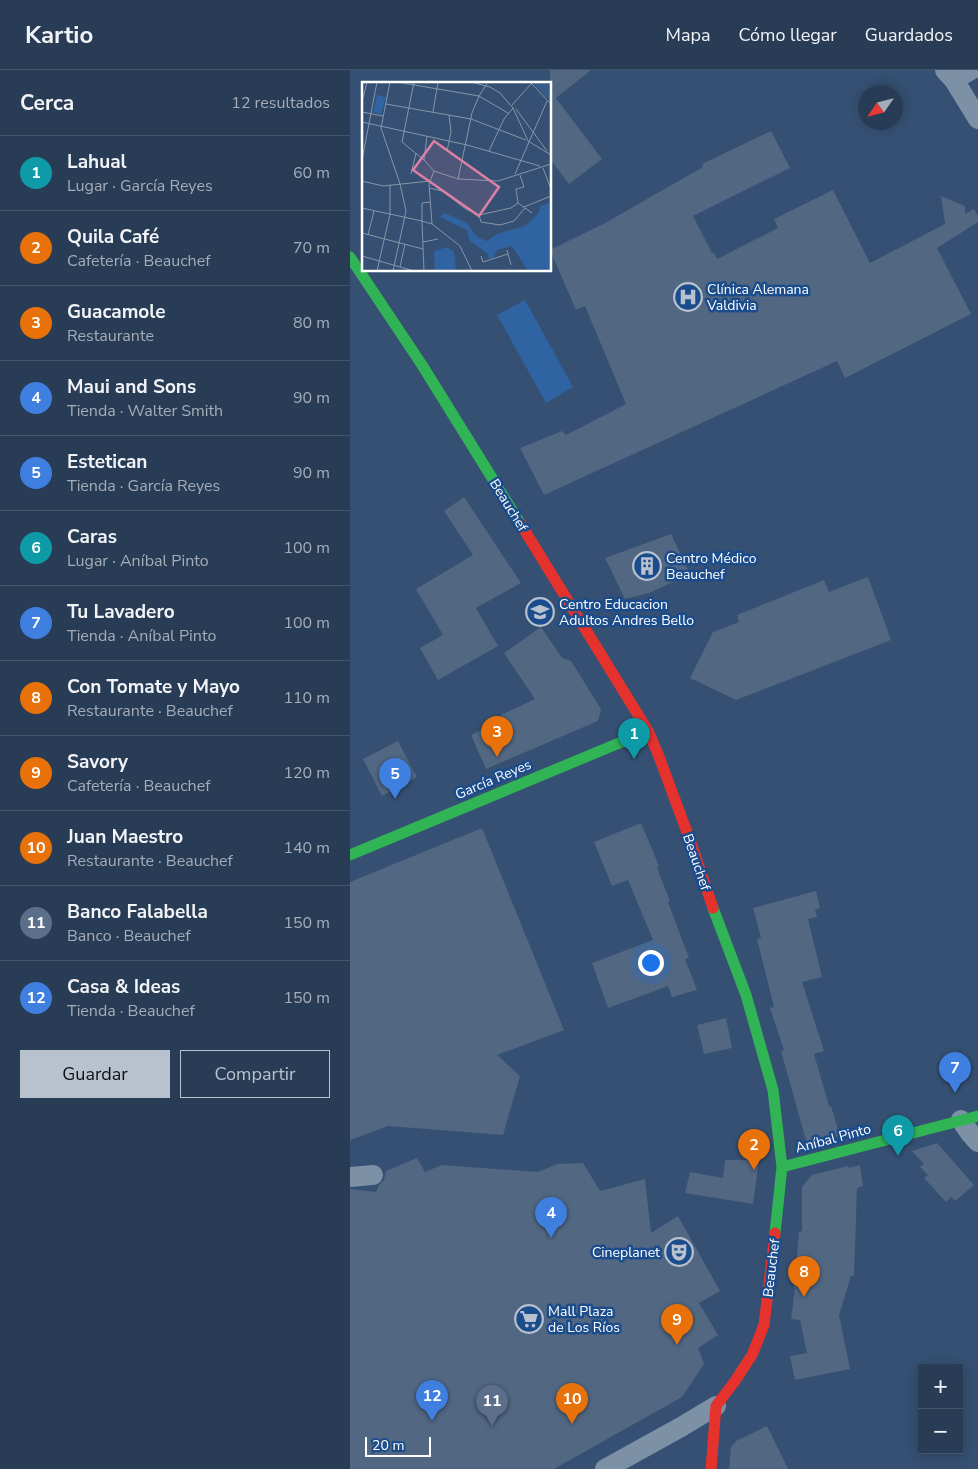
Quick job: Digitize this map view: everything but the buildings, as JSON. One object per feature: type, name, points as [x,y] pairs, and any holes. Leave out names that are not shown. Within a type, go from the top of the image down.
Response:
[{"type":"main road","name":"Beauchef","points":[[350,256],[427,373],[648,731],[746,995],[773,1090],[782,1167],[764,1325],[752,1355],[736,1381],[716,1406]]},
{"type":"main road","name":"García Reyes","points":[[350,855],[648,731]]},
{"type":"main road","name":"Aníbal Pinto","points":[[782,1167],[970,1118]]},
{"type":"main road","points":[[711,1469],[716,1406]]},
{"type":"street","points":[[957,73],[978,119]]},
{"type":"street","points":[[970,1118],[970,1133],[978,1142]]},
{"type":"street","points":[[350,1176],[373,1175]]},
{"type":"street","name":"Beauchef","points":[[605,1469],[716,1406]]},
{"type":"shaded area","points":[[525,300],[573,387],[546,403],[497,315]]},
{"type":"traffic: fast","points":[[350,257],[422,365],[520,523]]},
{"type":"traffic: fast","points":[[350,855],[648,731]]},
{"type":"traffic: fast","points":[[713,908],[746,995],[773,1090],[782,1167],[775,1233]]},
{"type":"traffic: fast","points":[[782,1167],[978,1116]]},
{"type":"traffic: jam","points":[[520,523],[648,731],[691,843],[713,908]]},
{"type":"traffic: jam","points":[[711,1469],[716,1406],[752,1355],[764,1325],[775,1233]]},
{"type":"place","name":"Clínica Alemana Valdivia","points":[[688,297]]},
{"type":"place","name":"Centro Médico Beauchef","points":[[647,566]]},
{"type":"place","name":"Centro Educacion Adultos Andres Bello","points":[[540,612]]},
{"type":"place","name":"Guacamole","points":[[497,757]]},
{"type":"place","name":"Lahual","points":[[634,759]]},
{"type":"place","name":"Estetican","points":[[395,799]]},
{"type":"place","name":"Tu Lavadero","points":[[955,1093]]},
{"type":"place","name":"Caras","points":[[898,1156]]},
{"type":"place","name":"Quila Café","points":[[754,1170]]},
{"type":"place","name":"Maui and Sons","points":[[551,1238]]},
{"type":"place","name":"Cineplanet","points":[[679,1252]]},
{"type":"place","name":"Con Tomate y Mayo","points":[[804,1297]]},
{"type":"place","name":"Mall Plaza de Los Ríos","points":[[529,1319]]},
{"type":"place","name":"Savory","points":[[677,1345]]},
{"type":"place","name":"Casa & Ideas","points":[[432,1421]]},
{"type":"place","name":"Juan Maestro","points":[[572,1424]]},
{"type":"place","name":"Banco Falabella","points":[[492,1426]]}]
